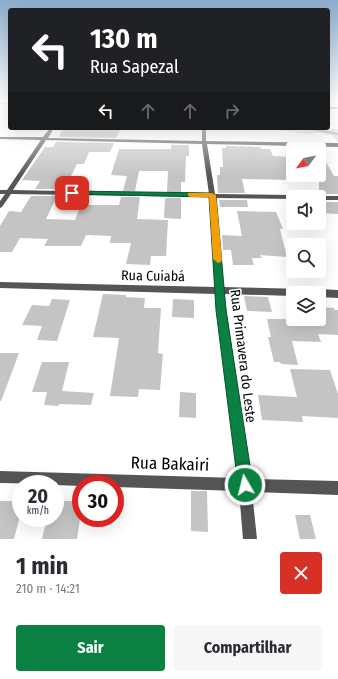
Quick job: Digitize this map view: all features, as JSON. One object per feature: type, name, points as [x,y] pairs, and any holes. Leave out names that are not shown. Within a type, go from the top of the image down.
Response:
[{"type":"street","points":[[0,206],[51,130]]},
{"type":"street","name":"Rua Primavera do Leste","points":[[204,130],[204,143],[212,195],[221,310],[245,485],[250,539]]},
{"type":"street","points":[[0,138],[338,145]]},
{"type":"street","points":[[0,192],[286,197]]},
{"type":"street","points":[[326,198],[338,198]]},
{"type":"street","name":"Rua Cuiabá","points":[[0,286],[286,292]]},
{"type":"street","points":[[326,293],[338,294]]},
{"type":"street","name":"Rua Bakairi","points":[[0,477],[338,488]]},
{"type":"shaded area","points":[[338,129],[338,142],[331,135],[316,132],[309,134],[279,130]]},
{"type":"building","points":[[62,130],[120,130],[116,138],[59,137]]},
{"type":"building","points":[[56,142],[114,143],[110,152],[89,152],[84,164],[77,164],[70,178],[66,178],[60,189],[35,189],[40,181],[22,180],[45,147],[53,147]]},
{"type":"building","points":[[171,145],[189,145],[189,156],[186,156],[185,182],[181,182],[181,192],[167,192],[168,171],[139,171],[135,191],[123,191],[127,176],[111,175],[119,149],[171,149]]},
{"type":"building","points":[[226,146],[261,147],[261,149],[270,149],[273,156],[286,157],[286,180],[242,179],[245,193],[218,193],[217,175],[220,175],[220,167],[223,167],[222,148],[226,148]]},
{"type":"building","points":[[326,162],[334,176],[338,176],[338,194],[326,194],[326,190],[319,190],[319,182],[326,182]]},
{"type":"building","points":[[31,196],[57,196],[46,219],[75,220],[81,205],[119,205],[121,197],[140,197],[137,219],[168,220],[166,256],[151,256],[150,265],[126,264],[131,243],[110,243],[111,236],[86,235],[81,246],[44,246],[48,239],[20,238],[12,252],[0,252],[0,226],[9,211],[21,212]]},
{"type":"building","points":[[181,198],[181,219],[164,218],[165,199]]},
{"type":"building","points":[[219,200],[247,200],[248,207],[220,207]]},
{"type":"building","points":[[326,202],[338,202],[338,214],[326,213]]},
{"type":"building","points":[[237,211],[276,212],[283,229],[280,229],[286,257],[260,255],[262,258],[252,258],[254,265],[233,265],[231,250],[223,250],[222,235],[242,236]]},
{"type":"building","points":[[103,294],[145,298],[144,308],[161,308],[158,353],[163,354],[160,390],[139,389],[138,397],[110,396],[119,338],[93,337]]},
{"type":"building","points":[[244,296],[268,297],[272,312],[247,311]]},
{"type":"building","points":[[52,299],[70,300],[57,341],[37,340],[42,326],[22,325],[32,305],[49,306]]},
{"type":"building","points":[[173,299],[194,300],[194,318],[172,317]]},
{"type":"building","points":[[326,307],[334,308],[334,310],[338,310],[338,335],[318,334],[321,342],[292,341],[298,365],[281,364],[280,362],[274,362],[268,337],[271,337],[267,319],[286,319],[286,326],[326,326]]},
{"type":"building","points":[[0,353],[19,353],[1,401],[0,401]]},
{"type":"building","points":[[42,362],[69,362],[62,391],[94,393],[91,405],[44,405],[47,392],[32,392]]},
{"type":"building","points":[[290,369],[330,370],[338,394],[338,418],[302,416],[303,422],[262,420],[258,395],[297,397]]},
{"type":"building","points":[[180,392],[196,393],[196,418],[179,417]]},
{"type":"building","points":[[191,491],[207,491],[208,532],[191,531]]},
{"type":"building","points":[[0,501],[12,501],[12,527],[17,527],[14,539],[0,539]]},
{"type":"building","points":[[64,501],[72,501],[72,527],[79,527],[77,539],[42,539],[45,527],[64,527]]},
{"type":"building","points":[[295,515],[310,515],[316,539],[300,539]]},
{"type":"waterway","points":[[317,130],[338,134]]},
{"type":"slow traffic","points":[[191,195],[212,195],[218,259]]},
{"type":"route","points":[[72,193],[212,195],[221,310],[245,485]]}]
